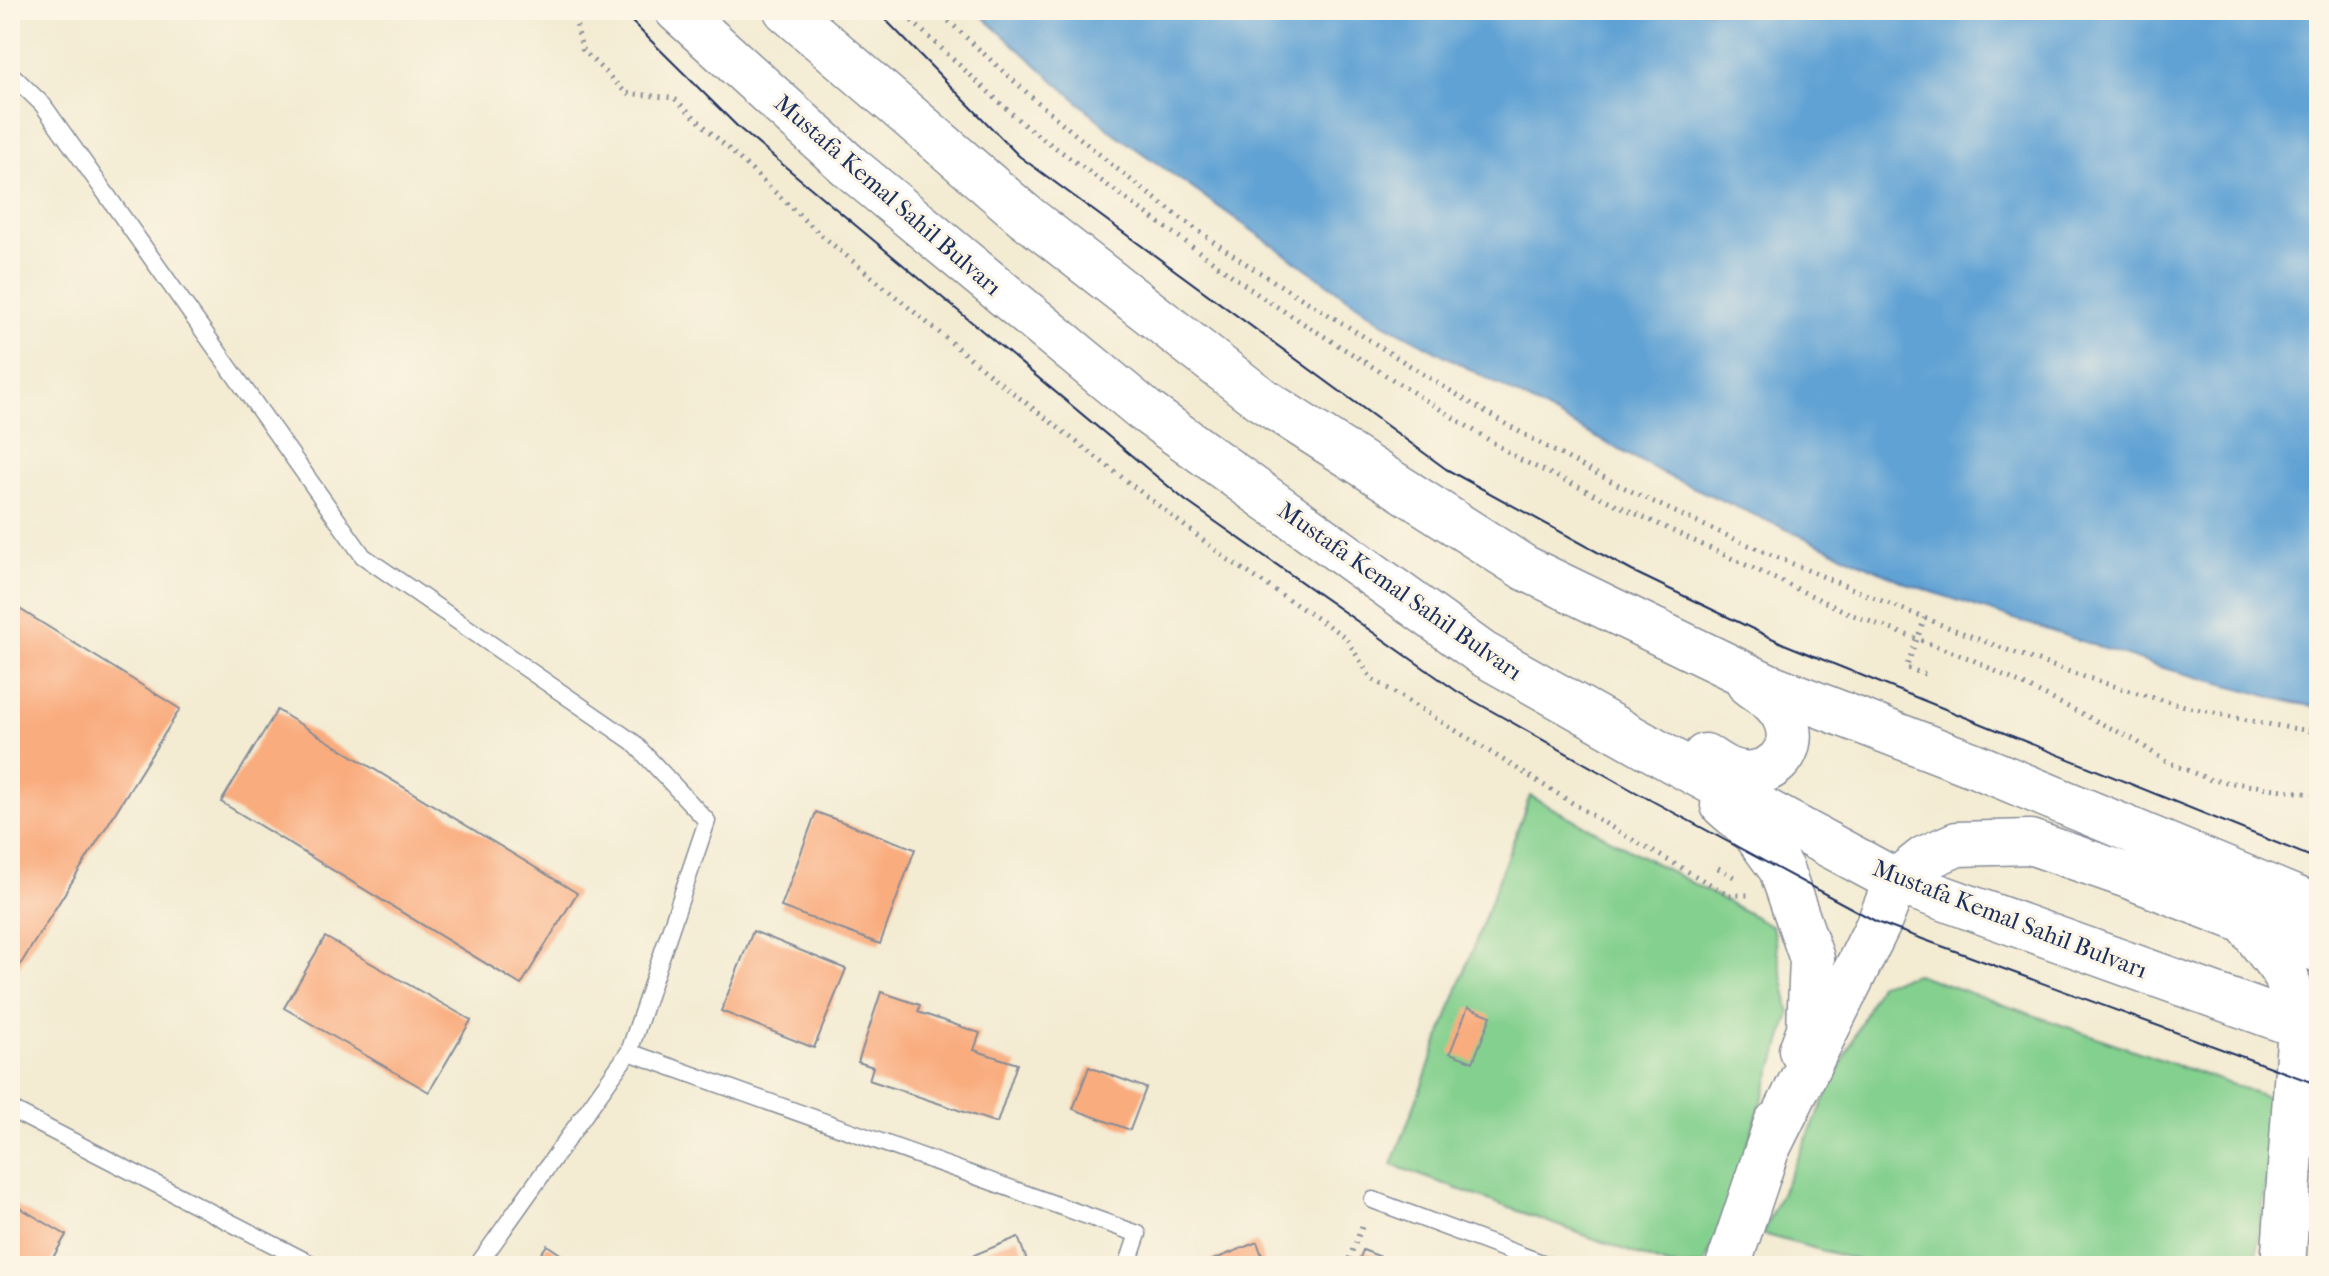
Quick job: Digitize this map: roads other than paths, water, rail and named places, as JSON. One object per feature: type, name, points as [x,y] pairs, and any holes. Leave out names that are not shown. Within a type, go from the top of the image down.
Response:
[{"type":"main road","name":"Mustafa Kemal Sahil Bulvarı","points":[[677,10],[850,167],[1144,410],[1483,654],[1896,881],[2310,1029]]},
{"type":"main road","points":[[786,10],[1024,215],[1261,399],[1525,568],[1767,685],[2319,908]]},
{"type":"main road","points":[[1483,654],[1578,685],[1733,772],[1756,773],[1775,767],[1787,749],[1790,733],[1784,716],[1773,701],[1717,661]]},
{"type":"main road","points":[[1673,761],[1754,832],[1781,869],[1812,959],[1809,1029],[1728,1266]]},
{"type":"main road","points":[[2080,809],[2190,876],[2247,922],[2286,975],[2310,1029],[2283,1266]]},
{"type":"main road","points":[[1768,1148],[1879,923],[1896,881],[1925,858],[1957,844],[2030,842],[2319,950]]},
{"type":"lane","points":[[10,73],[43,105],[363,556],[633,742],[707,821],[629,1052],[477,1266]]},
{"type":"lane","points":[[629,1052],[1138,1234],[1127,1266]]},
{"type":"lane","points":[[10,1109],[315,1266]]},
{"type":"lane","points":[[1373,1200],[1550,1266]]},
{"type":"water","points":[[975,10],[2319,10],[2319,707],[2160,667],[1908,584],[1668,476],[1382,322],[1111,131]]},
{"type":"tram line","points":[[620,10],[739,128],[1186,501],[1458,692],[1879,923],[2319,1085]]},
{"type":"tram line","points":[[876,10],[1019,156],[1446,469],[1632,571],[1784,644],[2319,860]]}]
